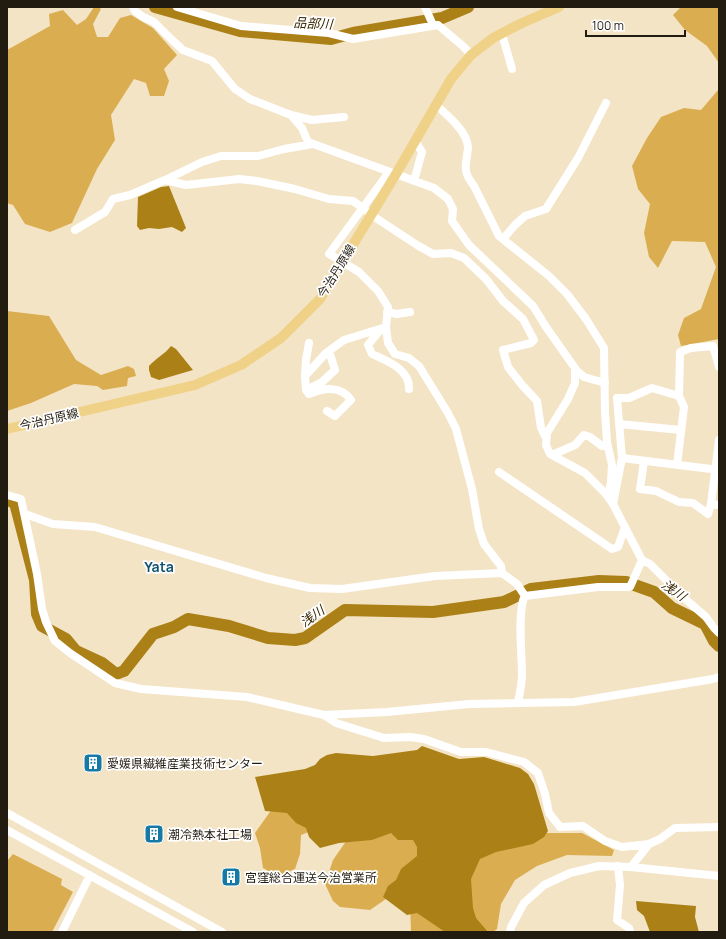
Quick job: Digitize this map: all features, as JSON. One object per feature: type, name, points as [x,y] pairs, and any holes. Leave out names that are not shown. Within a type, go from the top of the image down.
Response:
[{"type":"main road","name":"今治丹原線","points":[[7,429],[195,385],[241,365],[280,338],[320,299],[393,173],[415,141],[451,79],[471,55],[493,38],[522,23],[559,7]]},
{"type":"street","points":[[133,7],[135,11],[143,17],[154,22],[183,50],[212,61],[235,89],[250,99],[291,115],[312,120],[344,117]]},
{"type":"street","points":[[176,7],[241,26],[329,33],[353,39],[438,25],[464,47],[471,55]]},
{"type":"street","points":[[424,7],[433,25]]},
{"type":"street","points":[[502,34],[512,69]]},
{"type":"street","points":[[503,239],[525,216],[546,209],[578,158],[606,104]]},
{"type":"street","points":[[436,105],[451,118],[466,137],[468,148],[464,168],[499,236],[549,276],[567,294],[586,319],[604,348],[607,444],[612,465],[610,500]]},
{"type":"street","points":[[291,115],[302,128],[308,142],[434,188],[448,199],[453,209],[452,221],[466,242],[512,288],[533,306],[576,370],[584,377],[605,383]]},
{"type":"street","points":[[414,181],[422,152],[415,141]]},
{"type":"street","points":[[75,230],[105,212],[113,200],[130,195],[202,162],[221,156],[258,156],[284,149],[313,144]]},
{"type":"street","points":[[336,258],[329,254],[393,173]]},
{"type":"street","points":[[165,180],[186,184],[239,179],[257,180],[295,188],[329,199],[353,201],[365,209]]},
{"type":"street","points":[[376,218],[433,254],[451,253],[464,258],[486,279]]},
{"type":"street","points":[[466,242],[471,258],[503,301],[523,320],[534,340],[532,343],[503,350],[508,366],[522,385],[537,401],[541,428],[546,438]]},
{"type":"street","points":[[349,266],[359,272],[378,292],[388,307],[384,328],[388,343],[395,354],[409,358],[419,366],[448,413],[456,429],[468,474],[479,529],[484,544],[501,566],[502,573]]},
{"type":"street","points":[[387,312],[397,314],[410,312]]},
{"type":"street","points":[[305,376],[329,351],[344,340],[384,328]]},
{"type":"street","points":[[384,328],[368,345],[372,354],[392,363],[403,371],[409,384],[409,389]]},
{"type":"street","points":[[309,344],[306,360],[306,390],[309,394],[318,390],[336,389],[346,393],[351,400],[335,416],[327,411]]},
{"type":"street","points":[[677,465],[684,407],[679,396],[680,352],[691,348],[714,346],[719,367]]},
{"type":"street","points":[[306,390],[322,382],[335,370],[329,351]]},
{"type":"street","points":[[576,370],[575,383],[568,399],[547,433],[546,445],[550,454],[585,473],[610,500],[642,560],[650,564],[706,617],[719,633]]},
{"type":"street","points":[[610,500],[622,458],[617,398],[629,398],[652,388],[679,396]]},
{"type":"street","points":[[619,424],[681,430]]},
{"type":"street","points":[[552,455],[575,445],[584,435],[590,437],[602,446],[607,444]]},
{"type":"street","points":[[644,461],[640,489],[656,491],[679,502],[693,503],[708,514],[715,505],[719,440]]},
{"type":"street","points":[[622,458],[717,470]]},
{"type":"street","points":[[499,472],[612,548],[618,547],[625,527]]},
{"type":"street","points":[[7,495],[22,499],[46,622],[55,641],[80,660],[115,683],[141,689],[247,697],[324,715],[387,712],[469,704],[574,702],[719,677]]},
{"type":"street","points":[[25,514],[53,524],[95,526],[266,578],[310,588],[342,589],[435,576],[502,573],[517,584],[525,596]]},
{"type":"street","points":[[525,596],[598,587],[630,587],[642,560]]},
{"type":"street","points":[[518,702],[522,676],[521,629],[522,608],[525,596]]},
{"type":"street","points":[[324,715],[336,723],[384,738],[410,737],[424,739],[461,752],[486,752],[524,762],[538,774],[545,794],[549,813],[560,827],[583,826],[605,841],[622,847],[649,844],[660,839],[675,828],[719,827]]},
{"type":"street","points":[[7,813],[222,932]]},
{"type":"street","points":[[7,830],[193,932]]},
{"type":"street","points":[[631,867],[649,844]]},
{"type":"street","points":[[510,932],[511,927],[524,903],[544,885],[570,872],[598,866],[618,866],[719,876]]},
{"type":"street","points":[[618,866],[620,885],[617,920],[629,928],[630,932]]},
{"type":"street","points":[[62,932],[90,875]]},
{"type":"shaded area","points":[[94,7],[99,7],[101,9],[93,24],[97,37],[108,37],[120,18],[131,15],[153,28],[177,55],[164,69],[169,81],[164,96],[150,96],[146,83],[134,79],[111,115],[115,140],[97,169],[72,223],[50,232],[25,224],[13,205],[7,203],[7,50],[50,26],[49,14],[63,10],[77,25],[86,19]]},
{"type":"shaded area","points":[[681,7],[719,7],[719,63],[707,46],[685,30],[673,15]]},
{"type":"shaded area","points":[[719,86],[719,339],[681,346],[678,335],[684,318],[701,309],[716,267],[705,242],[672,241],[658,268],[649,257],[644,233],[650,204],[638,189],[632,166],[647,138],[661,117],[684,108],[701,110],[718,90]]},
{"type":"shaded area","points":[[169,186],[186,228],[182,232],[172,227],[140,230],[137,226],[138,197],[161,187]]},
{"type":"shaded area","points":[[7,311],[49,316],[76,360],[101,375],[128,366],[134,369],[136,376],[128,378],[127,386],[103,390],[97,386],[74,384],[31,403],[7,411]]},
{"type":"shaded area","points":[[171,346],[176,349],[193,370],[159,380],[151,377],[149,366]]},
{"type":"shaded area","points":[[422,746],[459,759],[484,757],[520,768],[528,774],[534,784],[548,831],[544,837],[533,844],[496,852],[480,859],[471,879],[473,908],[476,918],[488,932],[445,932],[417,913],[407,915],[383,897],[388,886],[396,880],[401,869],[417,856],[417,847],[413,840],[398,840],[391,833],[372,840],[339,843],[320,848],[309,837],[306,828],[296,823],[287,813],[265,811],[255,777],[305,769],[315,765],[320,759],[327,755],[336,753],[373,756],[417,750]]},
{"type":"shaded area","points":[[277,802],[473,848],[522,833],[582,833],[614,850],[612,856],[567,855],[537,866],[515,880],[501,904],[497,929],[493,932],[411,932],[410,901],[396,892],[370,910],[340,907],[333,901],[325,884],[333,860],[351,834],[316,829],[301,835],[300,854],[295,869],[278,876],[263,868],[260,848],[255,833]]},
{"type":"shaded area","points":[[13,854],[62,879],[61,885],[73,892],[52,932],[7,932],[7,861]]},
{"type":"shaded area","points":[[636,901],[696,906],[695,917],[699,932],[650,932],[644,916],[637,910]]},
{"type":"waterway","name":"品部川","points":[[155,7],[240,31],[331,39],[353,33],[442,18],[468,7]]},
{"type":"waterway","name":"浅川","points":[[7,500],[15,503],[35,580],[37,614],[42,626],[66,639],[76,651],[102,663],[116,674],[124,671],[153,634],[174,627],[188,619],[229,626],[268,638],[295,640],[305,638],[345,610],[433,612],[504,602],[531,589],[599,581],[626,582],[654,592],[672,608],[705,624],[714,641],[719,646]]},
{"type":"place","name":"愛媛県繊維産業技術センター","points":[[93,763]]},
{"type":"place","name":"潮冷熱本社工場","points":[[154,834]]},
{"type":"place","name":"宮窪総合運送今治営業所","points":[[231,877]]},
{"type":"district","name":"Yata","points":[[159,566]]}]
